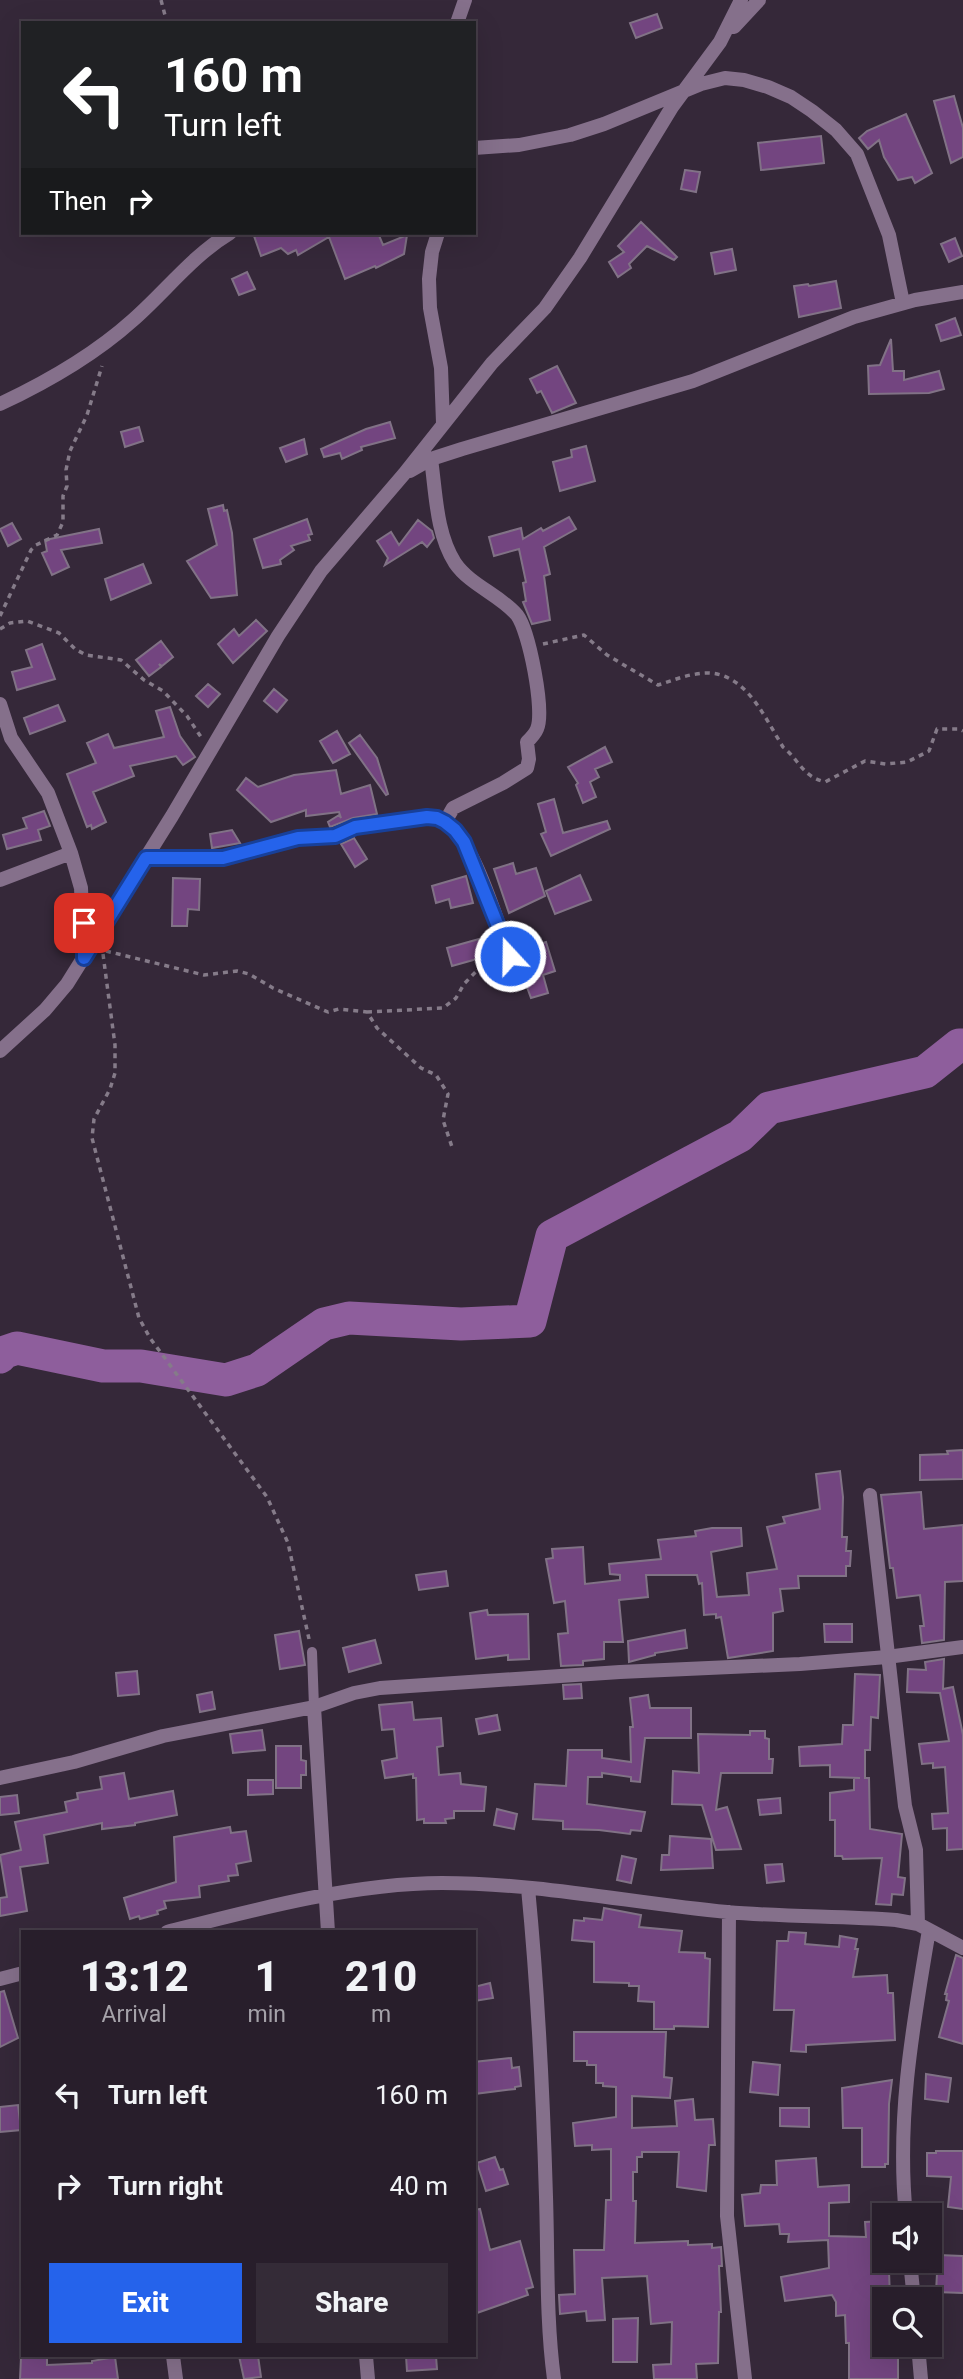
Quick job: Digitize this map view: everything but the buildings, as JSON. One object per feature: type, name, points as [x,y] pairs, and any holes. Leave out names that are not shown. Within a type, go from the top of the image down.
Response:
[{"type":"street","points":[[458,21],[465,0]]},
{"type":"street","points":[[720,42],[741,0]]},
{"type":"street","points":[[0,1051],[46,1010],[67,984],[212,750],[278,636],[321,571],[404,474],[492,363],[545,308],[580,258],[634,167],[684,92],[720,42],[759,0]]},
{"type":"street","points":[[476,148],[519,145],[570,135],[725,78],[744,80],[791,97],[836,130],[857,155],[889,235],[903,303]]},
{"type":"street","points":[[0,404],[83,359],[109,340],[147,308],[190,262],[227,235]]},
{"type":"street","points":[[437,235],[432,251],[429,279],[430,308],[441,368],[443,423]]},
{"type":"street","points":[[404,474],[431,459],[693,381],[841,322],[903,303],[963,292]]},
{"type":"street","points":[[431,459],[438,518],[449,552],[457,566],[517,616],[531,646],[537,696],[538,728],[527,742],[527,768],[453,808],[445,822]]},
{"type":"street","points":[[0,704],[11,738],[48,793],[71,853],[81,888],[84,958]]},
{"type":"street","points":[[146,858],[223,858],[298,838],[335,836],[363,826],[427,817],[445,822],[464,842],[510,956]]},
{"type":"street","points":[[0,880],[71,853]]},
{"type":"street","points":[[870,1495],[905,1806],[916,1850],[924,1927],[904,2100],[904,2203]]},
{"type":"street","points":[[0,1778],[74,1762],[163,1736],[314,1707],[354,1693],[380,1688],[620,1672],[800,1664],[963,1647]]},
{"type":"street","points":[[314,1707],[328,1930]]},
{"type":"street","points":[[176,1930],[325,1896],[395,1885],[443,1883],[528,1888],[729,1912],[884,1919],[924,1927],[963,1948]]},
{"type":"street","points":[[528,1888],[538,1995],[547,2304],[554,2379]]},
{"type":"street","points":[[729,1912],[727,2216],[745,2379]]},
{"type":"street","points":[[0,1979],[21,1974]]},
{"type":"street","points":[[173,2357],[176,2379]]},
{"type":"street","points":[[366,2357],[368,2379]]},
{"type":"street","points":[[919,2357],[921,2379]]},
{"type":"lane","points":[[312,1652],[314,1707]]},
{"type":"path","points":[[160,0],[166,21]]},
{"type":"path","points":[[0,616],[31,550],[57,536],[62,522],[70,450],[94,397],[109,340]]},
{"type":"path","points":[[0,629],[10,623],[27,621],[59,633],[86,656],[121,660],[144,680],[163,691],[187,716],[212,750]]},
{"type":"path","points":[[531,646],[584,635],[607,655],[658,685],[697,674],[711,673],[733,679],[747,690],[783,747],[792,754],[800,767],[812,779],[825,782],[865,761],[886,764],[907,762],[929,751],[937,729],[963,731]]},
{"type":"path","points":[[312,1652],[288,1543],[267,1496],[150,1338],[139,1318],[92,1138],[94,1119],[115,1073],[115,1045],[107,998],[106,961],[102,951],[113,951],[204,975],[237,971],[249,974],[273,988],[328,1012],[339,1009],[367,1012],[443,1008],[456,998],[464,984],[487,960],[497,923]]},
{"type":"path","points":[[367,1012],[377,1028],[421,1068],[436,1075],[448,1094],[443,1120],[453,1150]]},
{"type":"waterway","points":[[0,1357],[2,1353],[17,1348],[103,1366],[141,1366],[226,1380],[257,1370],[324,1324],[349,1318],[461,1324],[530,1321],[552,1236],[740,1136],[769,1108],[925,1072],[959,1045],[963,1045]]},
{"type":"route","points":[[84,923],[84,958],[146,858],[223,858],[298,838],[335,836],[355,827],[427,817],[445,822],[464,842],[510,956]]}]
